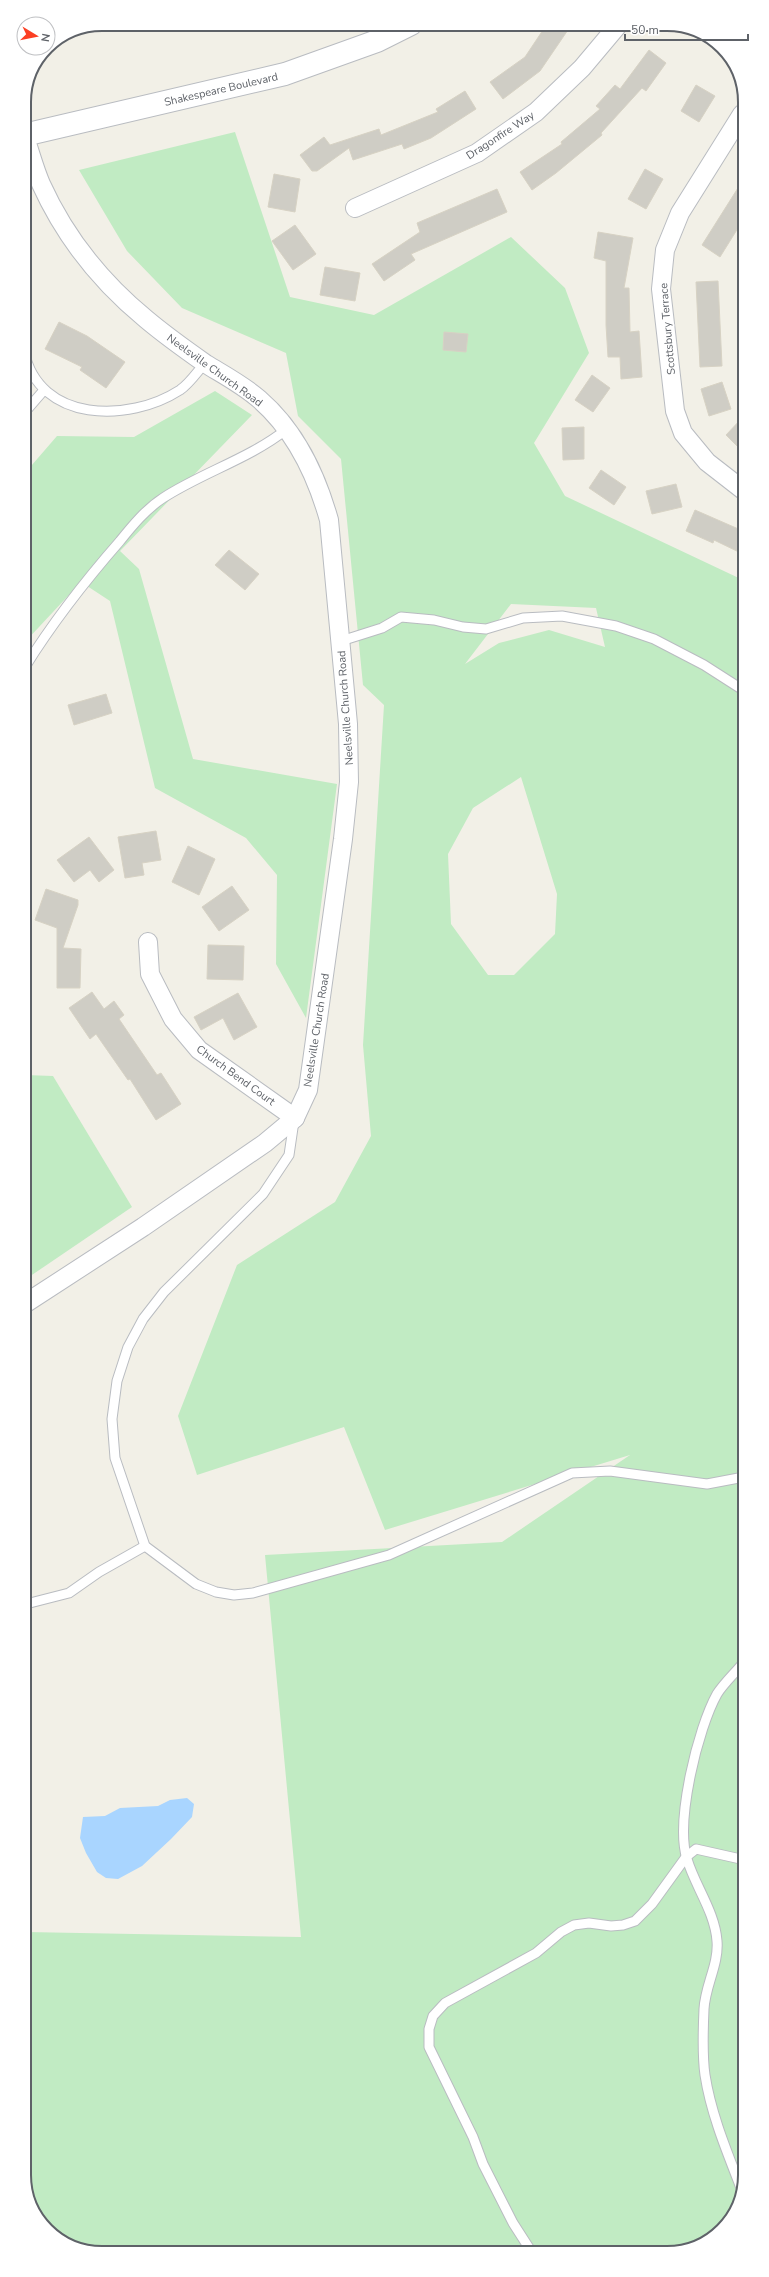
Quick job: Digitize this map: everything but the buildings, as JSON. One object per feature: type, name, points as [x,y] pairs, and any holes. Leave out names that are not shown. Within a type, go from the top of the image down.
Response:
[{"type":"street","name":"Shakespeare Boulevard","points":[[31,133],[285,74],[377,42],[398,31]]},
{"type":"street","name":"Dragonfire Way","points":[[355,208],[477,153],[536,112],[582,68],[613,31]]},
{"type":"street","name":"Scottsbury Terrace","points":[[738,120],[680,213],[665,250],[661,288],[675,411],[683,432],[707,462],[738,486]]},
{"type":"street","name":"Neelsville Church Road","points":[[31,155],[41,183],[63,226],[82,254],[108,284],[146,319],[205,363],[259,399],[287,429],[311,467],[321,490],[329,520],[348,724],[349,782],[343,839],[308,1090],[295,1118],[265,1143],[209,1182],[31,1300]]},
{"type":"street","name":"Church Bend Court","points":[[148,942],[150,974],[172,1019],[199,1050],[295,1118]]},
{"type":"lane","points":[[31,371],[44,390],[83,410],[99,412],[123,411],[151,404],[180,390],[205,363]]},
{"type":"lane","points":[[31,404],[44,390]]},
{"type":"lane","points":[[31,657],[45,635],[84,584],[134,524],[161,500],[188,482],[255,451],[287,429]]},
{"type":"lane","points":[[340,641],[382,628],[401,617],[434,620],[463,627],[486,629],[523,618],[562,616],[616,626],[654,639],[704,665],[738,687]]},
{"type":"lane","points":[[295,1118],[289,1156],[263,1194],[164,1292],[143,1319],[128,1347],[117,1381],[112,1419],[115,1458],[145,1546],[196,1584],[216,1592],[234,1595],[253,1593],[389,1555],[572,1473],[610,1471],[707,1484],[738,1478]]},
{"type":"lane","points":[[31,1603],[69,1593],[99,1572],[145,1546]]},
{"type":"lane","points":[[738,1669],[718,1693],[701,1733],[690,1782],[684,1825],[686,1857],[696,1885],[714,1922],[718,1942],[716,1961],[704,2006],[702,2037],[705,2076],[714,2110],[738,2179]]},
{"type":"lane","points":[[528,2246],[513,2223],[483,2164],[473,2137],[429,2046],[429,2030],[434,2016],[445,2003],[536,1954],[561,1932],[574,1925],[589,1923],[610,1926],[623,1925],[635,1921],[652,1904],[686,1857],[696,1849],[738,1858]]},
{"type":"green space","points":[[235,132],[290,297],[374,315],[511,237],[565,288],[589,353],[534,443],[565,496],[738,578],[738,2180],[737,2189],[731,2207],[726,2215],[703,2237],[686,2244],[667,2246],[97,2246],[83,2244],[62,2234],[43,2215],[33,2194],[31,2175],[31,1932],[301,1937],[265,1555],[502,1542],[630,1455],[385,1530],[344,1427],[197,1475],[178,1416],[237,1265],[335,1202],[371,1136],[363,1045],[384,705],[363,685],[341,459],[298,416],[286,353],[182,308],[127,251],[79,170]],"holes":[[[511,604],[596,608],[605,647],[549,630],[499,643],[465,664]],[[521,777],[557,894],[555,934],[514,975],[488,975],[451,924],[448,854],[473,808]]]},
{"type":"green space","points":[[215,391],[252,415],[120,551],[139,569],[193,759],[337,784],[306,1018],[276,964],[277,875],[246,838],[155,788],[110,601],[81,582],[31,636],[31,466],[57,436],[134,437]]},
{"type":"green space","points":[[31,1075],[53,1076],[132,1207],[31,1276]]},
{"type":"water","points":[[187,1798],[194,1804],[192,1817],[142,1866],[118,1879],[106,1878],[97,1872],[86,1853],[80,1838],[83,1817],[105,1816],[120,1808],[158,1806],[170,1800]]}]
